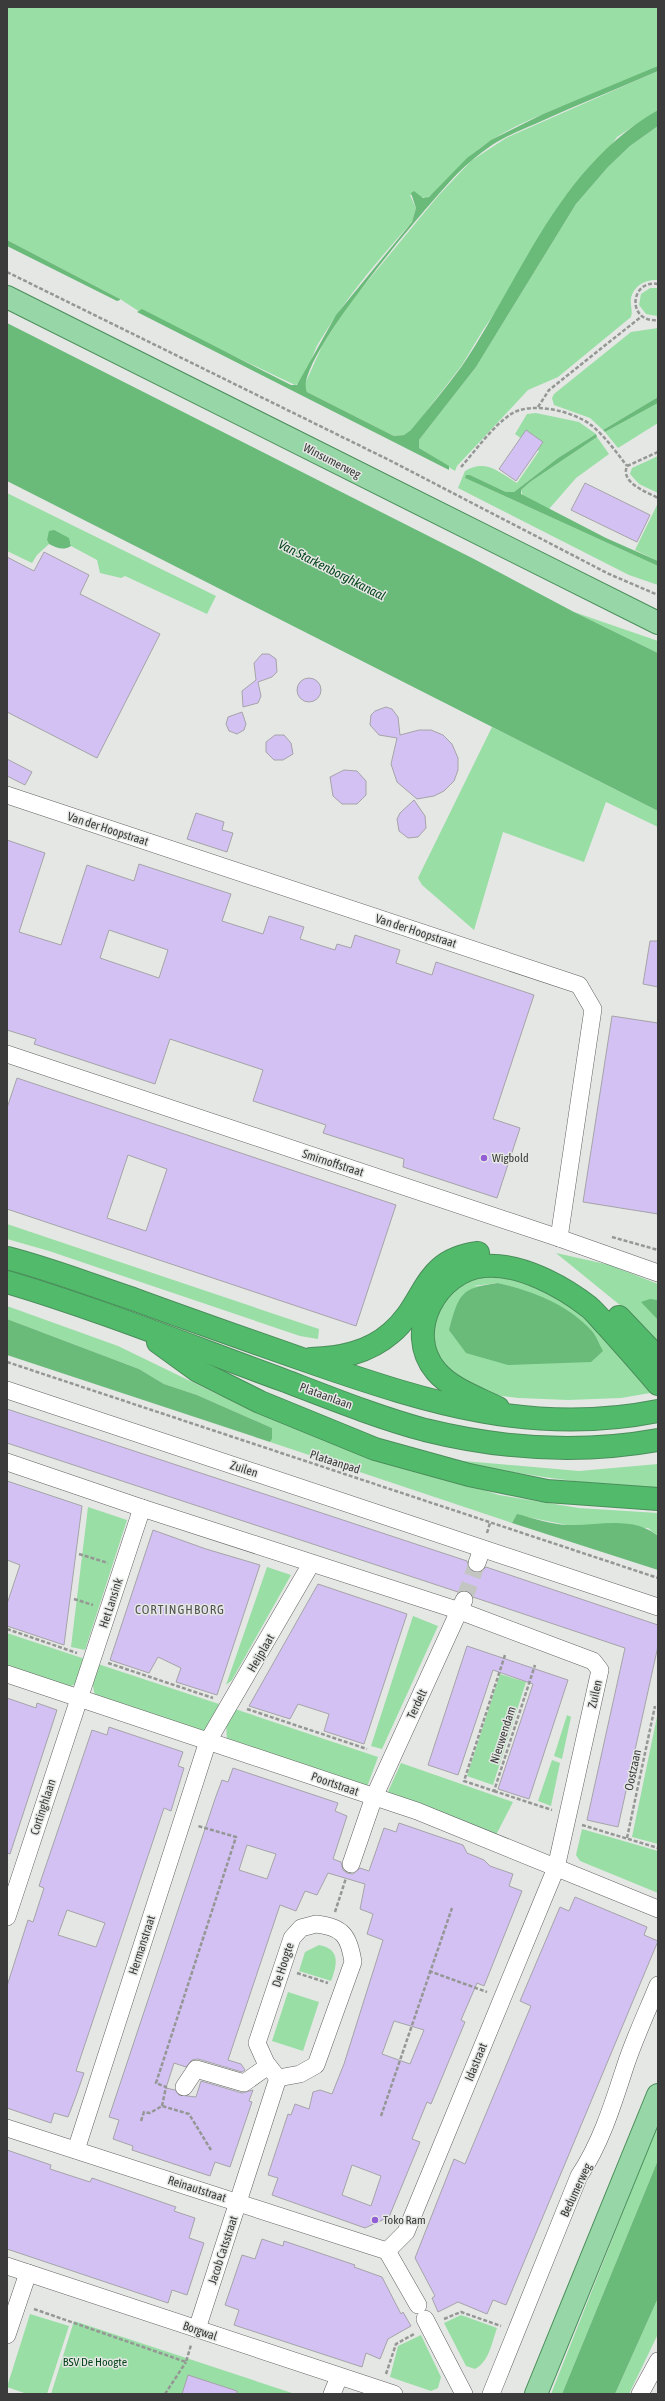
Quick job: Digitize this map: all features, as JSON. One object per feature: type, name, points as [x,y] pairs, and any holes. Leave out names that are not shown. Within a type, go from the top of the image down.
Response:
[{"type":"highway","points":[[301,1359],[336,1358],[366,1350],[392,1333],[408,1314],[431,1276],[443,1265],[468,1254],[481,1252],[508,1253],[551,1267],[586,1287],[620,1317],[658,1358]]},
{"type":"highway","points":[[7,1258],[66,1276],[301,1359],[420,1399],[485,1414],[519,1418],[578,1420],[653,1412]]},
{"type":"highway","points":[[519,1418],[461,1390],[436,1371],[427,1354],[424,1327],[432,1301],[448,1281],[470,1268],[498,1266],[525,1273],[559,1287],[590,1308],[658,1384]]},
{"type":"highway","name":"Plataanlaan","points":[[7,1282],[137,1327],[364,1410],[423,1429],[464,1439],[507,1445],[552,1448],[603,1447],[658,1440]]},
{"type":"highway","points":[[137,1327],[198,1371],[260,1402],[376,1449],[469,1475],[547,1491],[658,1499]]},
{"type":"main road","name":"Winsumerweg","points":[[7,297],[658,623]]},
{"type":"main road","points":[[536,2394],[658,2096]]},
{"type":"street","name":"Van der Hoopstraat","points":[[7,795],[579,985],[593,1009],[559,1238]]},
{"type":"street","name":"Smirnoffstraat","points":[[7,1054],[559,1238],[658,1273]]},
{"type":"street","name":"Zuilen","points":[[7,1390],[480,1556],[658,1607]]},
{"type":"street","name":"Zuilen","points":[[7,1462],[311,1564],[462,1605],[594,1661],[600,1670],[574,1820],[556,1868]]},
{"type":"street","name":"Het Lansink","points":[[78,1698],[93,1658],[142,1508]]},
{"type":"street","name":"Heijplaat","points":[[208,1741],[238,1706],[311,1564]]},
{"type":"street","name":"Terdelt","points":[[374,1797],[462,1605]]},
{"type":"street","name":"Poortstraat","points":[[7,1674],[462,1828],[658,1909]]},
{"type":"street","name":"Cortinghlaan","points":[[7,1917],[78,1698]]},
{"type":"street","name":"Hermanstraat","points":[[76,2150],[208,1741]]},
{"type":"street","points":[[348,1871],[374,1797]]},
{"type":"street","name":"Idastraat","points":[[387,2251],[406,2232],[556,1868]]},
{"type":"street","name":"De Hoogte","points":[[273,2072],[257,2043],[292,1938],[301,1928],[316,1924],[330,1925]]},
{"type":"street","points":[[184,2087],[196,2069],[244,2083],[273,2072],[300,2074],[316,2064],[353,1962],[350,1944],[341,1931],[330,1925]]},
{"type":"street","name":"Bedumerweg","points":[[491,2394],[579,2176],[590,2160],[618,2091],[625,2066],[658,1985]]},
{"type":"street","name":"Jacob Catsstraat","points":[[197,2330],[239,2203],[273,2072]]},
{"type":"street","name":"Reinautstraat","points":[[7,2128],[387,2251]]},
{"type":"street","points":[[387,2251],[422,2312],[464,2394]]},
{"type":"street","name":"Borgwal","points":[[7,2266],[394,2394]]},
{"type":"street","points":[[7,2335],[28,2273]]},
{"type":"street","points":[[640,2394],[658,2361]]},
{"type":"street","points":[[332,2394],[339,2377]]},
{"type":"path","points":[[7,272],[390,461],[609,574],[658,595]]},
{"type":"path","points":[[658,284],[649,284],[638,292],[635,306],[642,316],[650,320],[658,320]]},
{"type":"path","points":[[538,407],[549,390],[642,316]]},
{"type":"path","points":[[461,467],[510,415],[521,409],[538,407],[585,421],[599,432],[627,466],[627,477],[632,484],[658,498]]},
{"type":"path","points":[[627,466],[658,452]]},
{"type":"path","name":"Plataanpad","points":[[7,1362],[658,1578]]},
{"type":"path","points":[[80,1554],[122,1568]]},
{"type":"path","points":[[7,1629],[368,1749]]},
{"type":"path","points":[[505,1655],[464,1781],[658,1848]]},
{"type":"path","name":"Nieuwendam","points":[[494,1791],[535,1665]]},
{"type":"path","name":"Oostzaan","points":[[628,1838],[656,1706]]},
{"type":"path","points":[[162,2106],[166,2087],[156,2083],[236,1838],[182,1821]]},
{"type":"path","points":[[330,1925],[348,1871]]},
{"type":"path","points":[[382,2116],[429,1971],[452,1908]]},
{"type":"path","points":[[282,1968],[344,1988]]},
{"type":"path","points":[[429,1971],[502,1998]]},
{"type":"path","points":[[141,2121],[144,2112],[150,2113],[162,2106],[189,2114],[211,2150]]},
{"type":"path","points":[[18,2303],[186,2362]]},
{"type":"path","points":[[165,2394],[186,2362],[197,2330]]},
{"type":"green space","points":[[7,7],[658,7],[658,66],[510,129],[474,153],[432,195],[426,198],[410,195],[416,208],[412,222],[350,296],[318,344],[306,373],[299,383],[295,385],[137,310],[120,299],[7,240]]},
{"type":"green space","points":[[658,71],[658,110],[617,137],[483,330],[462,365],[412,430],[404,435],[394,436],[307,392],[304,386],[323,344],[352,300],[438,196],[471,161],[506,138]]},
{"type":"green space","points":[[658,126],[658,280],[645,282],[638,286],[635,290],[631,298],[631,317],[558,377],[528,390],[457,466],[455,471],[419,448],[419,440],[476,367],[576,204],[608,167],[630,146]]},
{"type":"green space","points":[[650,288],[658,288],[657,316],[646,314],[639,305],[641,294]]},
{"type":"green space","points":[[658,328],[658,397],[603,430],[590,418],[554,405],[552,398],[554,394],[631,332]]},
{"type":"green space","points":[[658,403],[658,423],[618,448],[605,432]]},
{"type":"green space","points":[[536,413],[579,422],[596,434],[558,458],[514,492],[506,492],[470,475],[465,478],[658,566],[658,585],[629,575],[458,488],[465,471],[473,467],[480,466],[486,466],[499,471],[517,483],[539,451],[515,434],[527,414]]},
{"type":"green space","points":[[597,437],[609,454],[576,478],[549,509],[523,497],[521,490],[530,482]]},
{"type":"green space","points":[[658,456],[658,493],[639,484],[630,474],[632,468]]},
{"type":"green space","points":[[7,493],[216,596],[207,614],[125,576],[121,578],[100,573],[97,560],[71,546],[71,543],[47,540],[49,544],[37,555],[32,563],[7,551]]},
{"type":"green space","points":[[658,503],[658,561],[635,550]]},
{"type":"green space","points":[[574,612],[658,641],[658,653]]},
{"type":"green space","points":[[492,727],[658,811],[658,827],[606,802],[584,862],[503,832],[474,930],[422,885],[418,878]]},
{"type":"green space","points":[[7,1224],[319,1329],[318,1339],[300,1336],[49,1251],[7,1239]]},
{"type":"green space","points":[[556,1253],[610,1265],[658,1284],[658,1346],[626,1310]]},
{"type":"green space","points":[[482,1273],[538,1284],[590,1318],[656,1392],[621,1398],[568,1400],[519,1398],[487,1394],[455,1378],[438,1359],[431,1342],[440,1298]],"holes":[[[498,1283],[517,1288],[473,1286]]]},
{"type":"green space","points":[[7,1306],[118,1346],[217,1394],[357,1449],[499,1495],[579,1508],[658,1513],[658,1536],[648,1528],[567,1525],[517,1515],[512,1523],[270,1442],[272,1439],[272,1428],[197,1395],[164,1384],[139,1369],[7,1319]]},
{"type":"green space","points":[[441,1459],[579,1471],[658,1464],[658,1489],[603,1485],[549,1478]]},
{"type":"green space","points":[[88,1507],[127,1520],[85,1650],[71,1647]]},
{"type":"green space","points":[[267,1567],[291,1575],[232,1680],[226,1685]]},
{"type":"green space","points":[[413,1616],[438,1626],[382,1749],[371,1746]]},
{"type":"green space","points":[[7,1633],[85,1659],[79,1682],[67,1688],[7,1668]]},
{"type":"green space","points":[[98,1664],[219,1704],[204,1733],[95,1697],[92,1680]]},
{"type":"green space","points":[[500,1674],[526,1682],[493,1785],[467,1776]]},
{"type":"green space","points":[[235,1709],[378,1757],[367,1787],[227,1740],[226,1724]]},
{"type":"green space","points":[[658,1712],[658,1844],[632,1837]]},
{"type":"green space","points":[[567,1715],[571,1717],[562,1759],[554,1756]]},
{"type":"green space","points":[[552,1760],[560,1763],[551,1806],[538,1801]]},
{"type":"green space","points":[[401,1763],[513,1802],[496,1835],[387,1794]]},
{"type":"green space","points":[[582,1829],[658,1851],[658,1893],[580,1861],[576,1855]]},
{"type":"green space","points":[[319,1945],[331,1950],[336,1958],[335,1969],[331,1981],[299,1971],[305,1952]]},
{"type":"green space","points":[[288,1992],[319,2002],[303,2051],[272,2041]]},
{"type":"green space","points":[[658,2124],[658,2160],[562,2394],[551,2394]]},
{"type":"green space","points":[[658,2298],[658,2334],[629,2394],[615,2394]]},
{"type":"green space","points":[[30,2314],[69,2326],[47,2394],[27,2394],[7,2387]]},
{"type":"green space","points":[[461,2315],[497,2328],[487,2357],[480,2366],[475,2369],[466,2366],[444,2323]]},
{"type":"green space","name":"BSV De Hoogte","points":[[74,2321],[295,2394],[51,2394]]},
{"type":"green space","points":[[421,2335],[441,2377],[438,2388],[431,2391],[390,2377],[398,2346]]},
{"type":"water","points":[[658,66],[658,71],[508,136],[492,145],[474,159],[457,174],[394,247],[341,317],[320,349],[308,375],[307,392],[394,436],[404,435],[411,430],[462,366],[484,331],[524,260],[568,192],[594,162],[623,134],[658,110],[658,126],[630,146],[608,167],[576,204],[476,367],[419,440],[419,448],[449,466],[449,470],[137,312],[142,309],[291,385],[297,385],[336,315],[412,222],[416,208],[411,193],[414,191],[423,198],[429,197],[467,158],[491,140],[543,114]]},
{"type":"water","points":[[7,240],[120,300],[117,301],[7,246]]},
{"type":"water","name":"Van Starkenborghkanaal","points":[[7,323],[474,559],[574,612],[658,653],[658,811],[7,481]]},
{"type":"water","points":[[658,397],[658,403],[605,432],[603,430]]},
{"type":"water","points":[[596,434],[597,437],[530,482],[521,490],[521,494],[606,538],[658,561],[658,566],[465,478],[466,475],[470,475],[506,492],[514,492],[558,458]]},
{"type":"water","points":[[54,530],[69,538],[71,546],[63,549],[49,544],[47,540],[49,531]]},
{"type":"water","points":[[498,1283],[524,1290],[548,1300],[571,1313],[593,1332],[603,1351],[591,1362],[508,1365],[466,1353],[449,1330],[459,1301],[463,1295],[476,1287]]},
{"type":"water","points":[[650,1299],[658,1300],[658,1320],[641,1302]]},
{"type":"water","points":[[7,1319],[139,1369],[164,1384],[197,1395],[272,1428],[272,1439],[270,1442],[7,1355]]},
{"type":"water","points":[[517,1514],[549,1523],[563,1525],[615,1523],[637,1526],[648,1530],[658,1536],[658,1570],[512,1523]]},
{"type":"water","points":[[658,2160],[658,2298],[615,2394],[562,2394]]},
{"type":"building","points":[[526,430],[543,442],[516,481],[499,469]]},
{"type":"building","points":[[585,483],[650,515],[637,542],[571,510]]},
{"type":"building","points":[[44,552],[89,575],[80,594],[160,634],[97,758],[7,712],[7,557],[34,571]]},
{"type":"building","points":[[262,654],[269,654],[276,659],[277,672],[272,677],[258,682],[261,696],[258,703],[243,707],[242,691],[256,680],[254,663]]},
{"type":"building","points":[[309,678],[318,681],[321,690],[318,699],[309,702],[300,699],[297,690],[300,681]]},
{"type":"building","points":[[386,707],[392,709],[398,717],[400,735],[419,730],[431,730],[443,735],[452,744],[458,758],[458,770],[454,781],[444,791],[434,796],[417,799],[397,782],[391,764],[397,738],[379,735],[370,725],[371,715],[375,711]]},
{"type":"building","points":[[242,712],[246,724],[244,730],[237,734],[229,731],[226,724],[228,717]]},
{"type":"building","points":[[275,735],[284,735],[291,743],[293,754],[283,760],[274,760],[266,752],[266,742]]},
{"type":"building","points":[[7,759],[32,772],[25,785],[7,776]]},
{"type":"building","points":[[344,770],[357,771],[366,781],[366,795],[357,804],[342,804],[333,796],[330,777]]},
{"type":"building","points":[[414,800],[425,816],[426,828],[418,837],[408,838],[399,831],[397,819],[400,813]]},
{"type":"building","points":[[196,813],[224,822],[222,830],[233,833],[227,852],[187,839]]},
{"type":"building","points":[[7,840],[45,853],[19,932],[61,945],[87,865],[134,881],[139,864],[231,894],[222,921],[263,934],[269,916],[304,927],[300,939],[335,950],[337,944],[351,948],[355,935],[400,950],[396,963],[432,975],[436,962],[534,995],[493,1119],[520,1128],[497,1198],[403,1167],[404,1159],[323,1133],[326,1125],[253,1101],[263,1070],[170,1039],[155,1084],[34,1044],[36,1039],[7,1030]],"holes":[[[109,930],[168,950],[159,978],[100,958]]]},
{"type":"building","points":[[650,941],[658,941],[658,987],[643,984]]},
{"type":"building","points":[[612,1016],[658,1023],[658,1214],[583,1202]]},
{"type":"building","points":[[17,1078],[396,1205],[356,1326],[7,1209],[7,1108]],"holes":[[[128,1155],[167,1169],[146,1231],[107,1218]]]},
{"type":"building","points":[[7,1409],[467,1561],[469,1569],[474,1572],[479,1573],[486,1567],[658,1625],[658,1646],[618,1827],[587,1820],[625,1648],[473,1597],[468,1591],[458,1592],[7,1443]]},
{"type":"building","points":[[7,1481],[82,1506],[64,1645],[7,1626],[7,1604],[20,1565],[7,1560]]},
{"type":"building","points":[[153,1530],[206,1549],[260,1565],[217,1695],[176,1682],[181,1668],[158,1657],[149,1673],[110,1660]]},
{"type":"building","points":[[318,1584],[407,1614],[364,1744],[324,1731],[329,1714],[298,1704],[290,1719],[249,1706]]},
{"type":"building","points":[[467,1646],[568,1680],[529,1799],[498,1789],[533,1684],[493,1670],[458,1775],[428,1765]]},
{"type":"building","points":[[7,1698],[36,1708],[37,1703],[57,1710],[10,1854],[7,1853]]},
{"type":"building","points":[[109,1727],[183,1752],[178,1766],[184,1768],[171,1811],[164,1808],[76,2071],[84,2073],[76,2096],[68,2117],[54,2113],[51,2123],[7,2108],[7,1986],[28,1920],[33,1922],[44,1888],[39,1886],[92,1730],[107,1735]],"holes":[[[67,1910],[105,1923],[96,1947],[58,1935]]]},
{"type":"building","points":[[233,1768],[338,1803],[335,1811],[347,1816],[333,1859],[341,1862],[343,1870],[347,1873],[353,1874],[360,1868],[369,1871],[384,1828],[396,1832],[399,1823],[463,1845],[467,1853],[484,1860],[490,1866],[513,1874],[509,1886],[522,1891],[484,1986],[477,1983],[461,2020],[465,2022],[431,2104],[427,2102],[412,2139],[420,2142],[389,2217],[365,2228],[272,2195],[278,2178],[268,2175],[288,2114],[291,2115],[295,2104],[309,2109],[313,2092],[320,2090],[332,2094],[344,2064],[383,1940],[367,1934],[373,1914],[360,1909],[365,1884],[328,1873],[317,1895],[305,1891],[296,1911],[280,1905],[228,2060],[241,2064],[245,2070],[242,2072],[198,2059],[192,2060],[186,2067],[174,2063],[166,2088],[175,2090],[179,2095],[196,2097],[201,2081],[242,2093],[253,2090],[249,2101],[252,2102],[230,2167],[215,2162],[210,2176],[132,2150],[133,2146],[113,2139],[119,2120],[109,2117],[215,1799],[222,1780],[228,1782]],"holes":[[[247,1845],[276,1854],[267,1879],[239,1870]],[[394,2021],[424,2030],[410,2064],[382,2054]],[[352,2165],[381,2176],[371,2206],[342,2195]]]},
{"type":"building","points":[[575,1897],[647,1927],[644,1935],[658,1941],[506,2305],[493,2300],[487,2314],[458,2302],[438,2312],[432,2298],[435,2296],[415,2258],[454,2159],[465,2164],[531,2006],[520,2001],[560,1907],[569,1911]]},
{"type":"building","points":[[7,2150],[51,2165],[50,2169],[90,2182],[92,2178],[176,2207],[174,2211],[195,2218],[189,2238],[204,2243],[187,2295],[172,2290],[168,2303],[7,2249]]},
{"type":"building","points":[[262,2239],[283,2246],[284,2241],[355,2265],[354,2267],[382,2277],[401,2314],[403,2312],[411,2326],[388,2339],[380,2359],[366,2353],[362,2367],[234,2325],[239,2310],[225,2305],[242,2255],[255,2259]]},
{"type":"building","points":[[188,2375],[237,2391],[237,2394],[182,2394]]},
{"type":"tunnel","points":[[464,1600],[477,1563]]},
{"type":"place","name":"Wigbold","points":[[484,1158]]},
{"type":"place","name":"Toko Ram","points":[[375,2220]]},
{"type":"district","name":"CORTINGHBORG","points":[[180,1609]]}]
